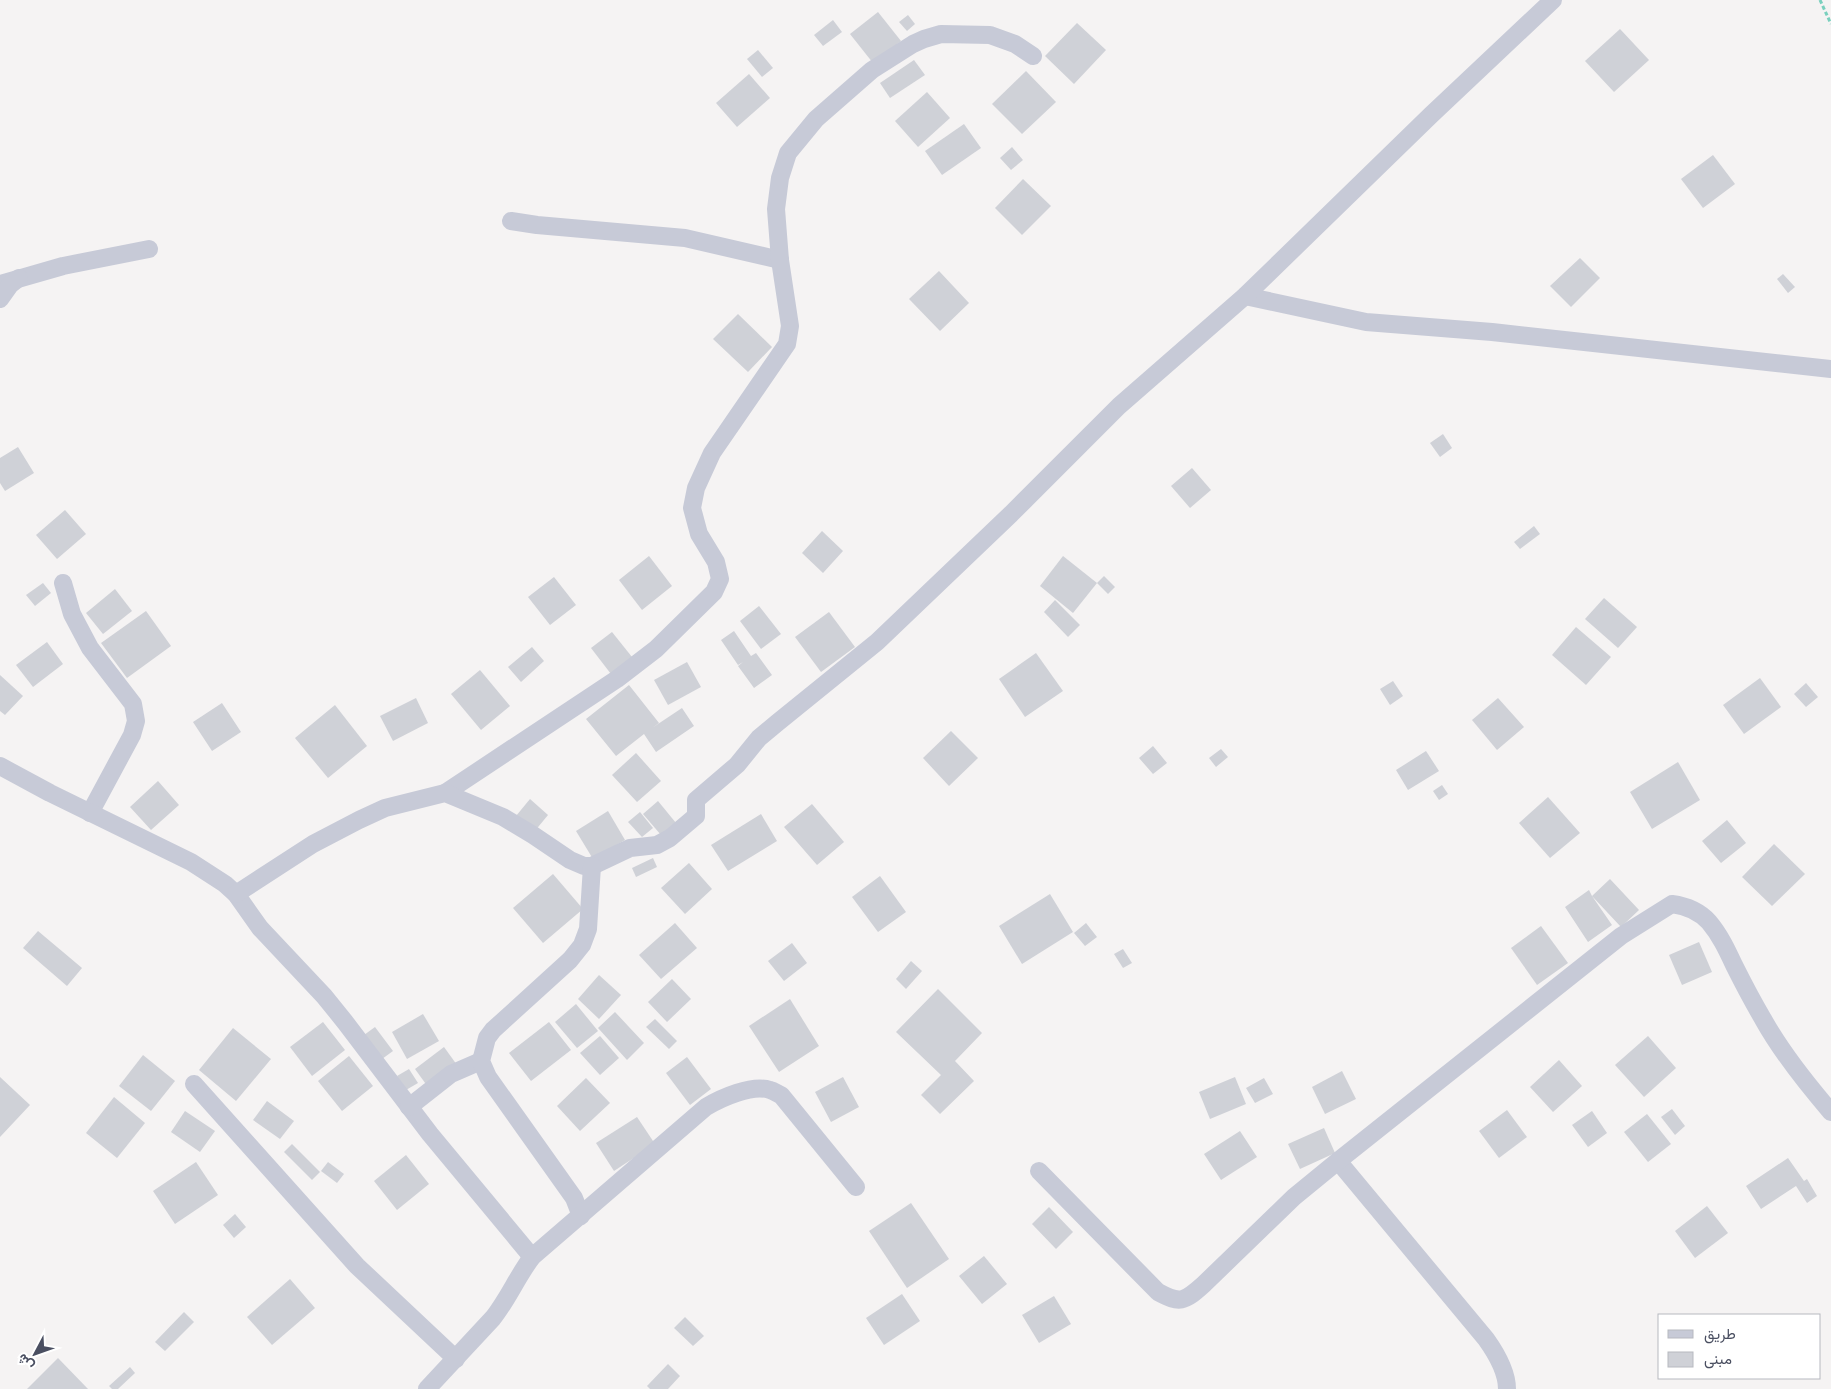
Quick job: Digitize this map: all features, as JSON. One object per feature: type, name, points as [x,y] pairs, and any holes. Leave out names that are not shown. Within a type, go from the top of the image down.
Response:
[{"type":"street","points":[[445,793],[503,817],[534,835],[570,860],[584,866],[592,866],[630,848],[657,844],[670,838],[696,816],[696,800],[737,765],[759,738],[877,642],[1011,514],[1119,406],[1245,296],[1431,115],[1553,0]]},
{"type":"street","points":[[236,894],[314,844],[359,820],[385,808],[445,793],[617,679],[656,649],[714,592],[720,579],[716,562],[699,534],[692,508],[696,488],[712,453],[787,344],[790,326],[780,260],[776,209],[780,178],[788,153],[816,120],[872,70],[913,44],[940,34],[990,35],[1015,44],[1033,56]]},
{"type":"street","points":[[511,221],[685,238],[780,260]]},
{"type":"street","points":[[0,284],[63,266],[150,248]]},
{"type":"street","points":[[0,298],[10,285],[19,278]]},
{"type":"street","points":[[1245,296],[1366,322],[1492,332],[1831,370]]},
{"type":"street","points":[[63,583],[72,614],[90,648],[132,704],[136,721],[132,735],[90,813]]},
{"type":"street","points":[[0,766],[90,813],[191,862],[213,875],[236,894],[260,928],[346,1022],[409,1107],[532,1258]]},
{"type":"street","points":[[581,1216],[574,1198],[503,1100],[488,1077],[481,1061],[487,1038],[493,1030],[570,960],[582,945],[588,929],[592,866]]},
{"type":"street","points":[[1039,1171],[1158,1292],[1172,1300],[1183,1300],[1203,1285],[1294,1197],[1338,1161],[1621,936],[1672,904],[1696,911],[1708,921],[1719,935],[1749,994],[1782,1050],[1805,1082],[1831,1112]]},
{"type":"street","points":[[409,1107],[451,1074],[481,1061]]},
{"type":"street","points":[[194,1084],[357,1266],[456,1358]]},
{"type":"street","points":[[427,1389],[500,1309],[519,1274],[532,1258],[706,1107],[719,1099],[758,1089],[769,1090],[781,1096],[856,1188]]},
{"type":"street","points":[[1338,1161],[1486,1339],[1496,1354],[1505,1377],[1507,1389]]},
{"type":"path","points":[[1820,0],[1831,24]]},
{"type":"building","points":[[878,12],[901,41],[873,63],[850,34]]},
{"type":"building","points":[[908,15],[915,24],[907,31],[899,22]]},
{"type":"building","points":[[833,20],[842,32],[823,46],[814,35]]},
{"type":"building","points":[[1077,23],[1106,50],[1074,84],[1045,56]]},
{"type":"building","points":[[1620,29],[1649,60],[1614,92],[1585,61]]},
{"type":"building","points":[[758,50],[773,68],[762,77],[747,59]]},
{"type":"building","points":[[914,60],[925,75],[890,98],[880,83]]},
{"type":"building","points":[[1026,71],[1056,102],[1022,134],[992,104]]},
{"type":"building","points":[[749,74],[770,98],[737,127],[716,103]]},
{"type":"building","points":[[927,92],[950,118],[918,147],[895,121]]},
{"type":"building","points":[[964,124],[981,148],[942,175],[925,151]]},
{"type":"building","points":[[1012,147],[1023,160],[1011,170],[1000,158]]},
{"type":"building","points":[[1713,155],[1735,184],[1703,208],[1681,179]]},
{"type":"building","points":[[1023,179],[1051,206],[1022,235],[995,208]]},
{"type":"building","points":[[1580,258],[1600,278],[1571,307],[1550,286]]},
{"type":"building","points":[[939,271],[969,303],[940,331],[909,299]]},
{"type":"building","points":[[1783,274],[1795,287],[1788,293],[1777,279]]},
{"type":"building","points":[[738,314],[772,347],[748,372],[713,339]]},
{"type":"building","points":[[1443,434],[1452,448],[1440,457],[1430,443]]},
{"type":"building","points":[[18,447],[34,473],[5,491],[0,483],[0,458]]},
{"type":"building","points":[[1192,468],[1211,490],[1190,508],[1171,486]]},
{"type":"building","points":[[65,510],[86,534],[57,559],[36,535]]},
{"type":"building","points":[[1534,526],[1540,534],[1520,549],[1514,542]]},
{"type":"building","points":[[822,531],[843,551],[823,573],[802,553]]},
{"type":"building","points":[[649,556],[672,586],[642,610],[619,580]]},
{"type":"building","points":[[1063,556],[1097,583],[1073,613],[1040,586]]},
{"type":"building","points":[[1104,576],[1115,587],[1108,594],[1097,583]]},
{"type":"building","points":[[554,577],[576,605],[550,625],[528,597]]},
{"type":"building","points":[[43,583],[51,593],[35,606],[26,595]]},
{"type":"building","points":[[115,589],[132,611],[103,634],[86,613]]},
{"type":"building","points":[[1604,598],[1637,627],[1618,648],[1585,619]]},
{"type":"building","points":[[1055,600],[1080,625],[1068,637],[1044,612]]},
{"type":"building","points":[[759,606],[781,634],[761,649],[740,621]]},
{"type":"building","points":[[146,611],[171,646],[127,678],[101,643]]},
{"type":"building","points":[[829,612],[855,647],[821,672],[795,637]]},
{"type":"building","points":[[1576,627],[1611,657],[1586,685],[1552,655]]},
{"type":"building","points":[[734,631],[751,656],[756,653],[772,675],[754,688],[738,666],[743,662],[738,665],[721,640]]},
{"type":"building","points":[[612,632],[632,657],[611,674],[591,648]]},
{"type":"building","points":[[47,642],[63,664],[33,687],[16,665]]},
{"type":"building","points":[[532,647],[544,661],[521,682],[508,667]]},
{"type":"building","points":[[1036,653],[1063,691],[1025,717],[999,679]]},
{"type":"building","points":[[687,662],[701,687],[668,705],[654,680]]},
{"type":"building","points":[[480,670],[510,706],[481,730],[451,694]]},
{"type":"building","points":[[0,675],[23,696],[5,715],[0,711]]},
{"type":"building","points":[[1760,678],[1781,707],[1744,734],[1723,705]]},
{"type":"building","points":[[1393,681],[1403,696],[1390,705],[1380,689]]},
{"type":"building","points":[[1806,683],[1818,697],[1806,707],[1794,694]]},
{"type":"building","points":[[629,685],[659,723],[652,728],[682,708],[694,726],[656,752],[644,734],[616,756],[586,719]]},
{"type":"building","points":[[416,698],[428,723],[393,741],[380,716]]},
{"type":"building","points":[[1498,698],[1524,727],[1497,750],[1472,720]]},
{"type":"building","points":[[222,703],[241,732],[212,751],[193,722]]},
{"type":"building","points":[[335,705],[367,746],[328,778],[295,738]]},
{"type":"building","points":[[951,731],[978,758],[949,786],[923,758]]},
{"type":"building","points":[[1153,746],[1167,763],[1153,774],[1139,758]]},
{"type":"building","points":[[1221,749],[1228,757],[1216,767],[1209,758]]},
{"type":"building","points":[[1426,751],[1439,771],[1408,790],[1396,770]]},
{"type":"building","points":[[636,753],[661,781],[637,802],[612,775]]},
{"type":"building","points":[[1678,762],[1700,800],[1652,829],[1630,792]]},
{"type":"building","points":[[158,781],[179,805],[151,830],[130,807]]},
{"type":"building","points":[[1442,785],[1448,794],[1439,800],[1433,791]]},
{"type":"building","points":[[1548,797],[1580,833],[1550,858],[1519,823]]},
{"type":"building","points":[[530,799],[548,815],[534,832],[516,816]]},
{"type":"building","points":[[658,801],[676,823],[661,835],[643,814]]},
{"type":"building","points":[[812,804],[844,842],[817,865],[784,827]]},
{"type":"building","points":[[608,811],[625,840],[593,859],[576,831]]},
{"type":"building","points":[[640,812],[653,828],[642,837],[628,822]]},
{"type":"building","points":[[761,814],[777,841],[728,871],[711,845]]},
{"type":"building","points":[[1727,820],[1746,843],[1721,863],[1702,841]]},
{"type":"building","points":[[1774,844],[1805,874],[1772,906],[1742,877]]},
{"type":"building","points":[[653,858],[657,867],[636,877],[632,868]]},
{"type":"building","points":[[689,863],[712,889],[685,914],[661,888]]},
{"type":"building","points":[[553,874],[583,909],[543,943],[513,908]]},
{"type":"building","points":[[880,876],[906,912],[878,932],[852,897]]},
{"type":"building","points":[[1610,879],[1639,910],[1621,927],[1592,896]]},
{"type":"building","points":[[1589,890],[1612,925],[1588,942],[1565,907]]},
{"type":"building","points":[[1050,894],[1073,932],[1022,964],[999,926]]},
{"type":"building","points":[[675,923],[697,948],[661,979],[639,955]]},
{"type":"building","points":[[1086,923],[1097,937],[1085,946],[1074,933]]},
{"type":"building","points":[[1541,926],[1568,963],[1537,985],[1511,948]]},
{"type":"building","points":[[38,931],[82,968],[67,986],[23,948]]},
{"type":"building","points":[[1699,942],[1712,972],[1682,985],[1669,955]]},
{"type":"building","points":[[792,943],[807,963],[784,981],[768,961]]},
{"type":"building","points":[[1123,949],[1132,963],[1123,968],[1114,954]]},
{"type":"building","points":[[911,961],[922,971],[906,989],[896,979]]},
{"type":"building","points":[[599,975],[621,995],[599,1019],[578,999]]},
{"type":"building","points":[[672,979],[691,999],[667,1022],[648,1002]]},
{"type":"building","points":[[938,989],[982,1033],[955,1061],[974,1081],[940,1114],[921,1095],[941,1075],[896,1032]]},
{"type":"building","points":[[790,999],[819,1046],[779,1072],[749,1026]]},
{"type":"building","points":[[576,1004],[598,1031],[577,1048],[555,1022]]},
{"type":"building","points":[[615,1012],[644,1043],[627,1060],[598,1028]]},
{"type":"building","points":[[423,1014],[439,1041],[407,1059],[392,1032]]},
{"type":"building","points":[[655,1019],[677,1041],[669,1049],[646,1027]]},
{"type":"building","points":[[323,1022],[345,1050],[312,1076],[290,1047]]},
{"type":"building","points":[[549,1022],[571,1050],[531,1081],[509,1053]]},
{"type":"building","points":[[375,1027],[393,1051],[382,1059],[364,1035]]},
{"type":"building","points":[[233,1028],[271,1059],[236,1101],[199,1070]]},
{"type":"building","points":[[600,1036],[619,1058],[600,1075],[580,1053]]},
{"type":"building","points":[[1648,1036],[1676,1068],[1644,1097],[1615,1065]]},
{"type":"building","points":[[444,1047],[457,1065],[428,1087],[415,1069]]},
{"type":"building","points":[[143,1055],[175,1081],[151,1111],[119,1086]]},
{"type":"building","points":[[349,1056],[373,1086],[342,1111],[318,1081]]},
{"type":"building","points":[[687,1057],[711,1089],[690,1105],[666,1073]]},
{"type":"building","points":[[1559,1060],[1582,1086],[1553,1112],[1530,1087]]},
{"type":"building","points":[[409,1069],[418,1083],[406,1090],[397,1076]]},
{"type":"building","points":[[1342,1071],[1356,1099],[1325,1114],[1312,1087]]},
{"type":"building","points":[[0,1077],[30,1105],[0,1137]]},
{"type":"building","points":[[843,1077],[859,1107],[831,1122],[815,1092]]},
{"type":"building","points":[[1235,1077],[1246,1104],[1210,1119],[1199,1092]]},
{"type":"building","points":[[586,1078],[610,1103],[580,1131],[557,1106]]},
{"type":"building","points":[[1264,1078],[1273,1094],[1255,1103],[1246,1088]]},
{"type":"building","points":[[114,1097],[145,1123],[117,1158],[86,1133]]},
{"type":"building","points":[[267,1101],[294,1121],[280,1139],[253,1120]]},
{"type":"building","points":[[1672,1109],[1685,1126],[1675,1135],[1661,1117]]},
{"type":"building","points":[[1507,1110],[1527,1137],[1499,1158],[1479,1131]]},
{"type":"building","points":[[185,1111],[215,1131],[200,1152],[171,1132]]},
{"type":"building","points":[[1592,1111],[1607,1133],[1588,1147],[1572,1125]]},
{"type":"building","points":[[1647,1114],[1671,1144],[1648,1162],[1624,1132]]},
{"type":"building","points":[[637,1117],[655,1144],[614,1171],[596,1143]]},
{"type":"building","points":[[1324,1128],[1335,1153],[1300,1169],[1288,1144]]},
{"type":"building","points":[[1240,1131],[1257,1157],[1221,1180],[1204,1154]]},
{"type":"building","points":[[292,1144],[320,1172],[312,1180],[284,1152]]},
{"type":"building","points":[[406,1155],[429,1184],[397,1210],[374,1181]]},
{"type":"building","points":[[1788,1158],[1804,1181],[1807,1179],[1817,1196],[1807,1203],[1796,1186],[1761,1209],[1746,1186]]},
{"type":"building","points":[[196,1162],[218,1195],[175,1224],[153,1191]]},
{"type":"building","points":[[328,1162],[344,1174],[337,1183],[321,1171]]},
{"type":"building","points":[[911,1203],[949,1259],[907,1288],[869,1231]]},
{"type":"building","points":[[1707,1206],[1728,1233],[1695,1258],[1675,1231]]},
{"type":"building","points":[[1049,1207],[1073,1232],[1056,1249],[1032,1224]]},
{"type":"building","points":[[235,1214],[246,1227],[234,1238],[223,1225]]},
{"type":"building","points":[[984,1256],[1007,1284],[982,1304],[959,1276]]},
{"type":"building","points":[[290,1279],[315,1308],[272,1345],[247,1317]]},
{"type":"building","points":[[902,1294],[920,1321],[884,1345],[866,1318]]},
{"type":"building","points":[[1054,1296],[1071,1324],[1039,1343],[1022,1315]]},
{"type":"building","points":[[184,1312],[194,1322],[165,1351],[155,1342]]},
{"type":"building","points":[[685,1317],[704,1336],[693,1346],[674,1328]]},
{"type":"building","points":[[58,1358],[88,1389],[27,1389]]},
{"type":"building","points":[[668,1364],[680,1376],[668,1389],[650,1389],[647,1386]]},
{"type":"building","points":[[130,1367],[135,1373],[118,1389],[112,1389],[109,1386]]}]
